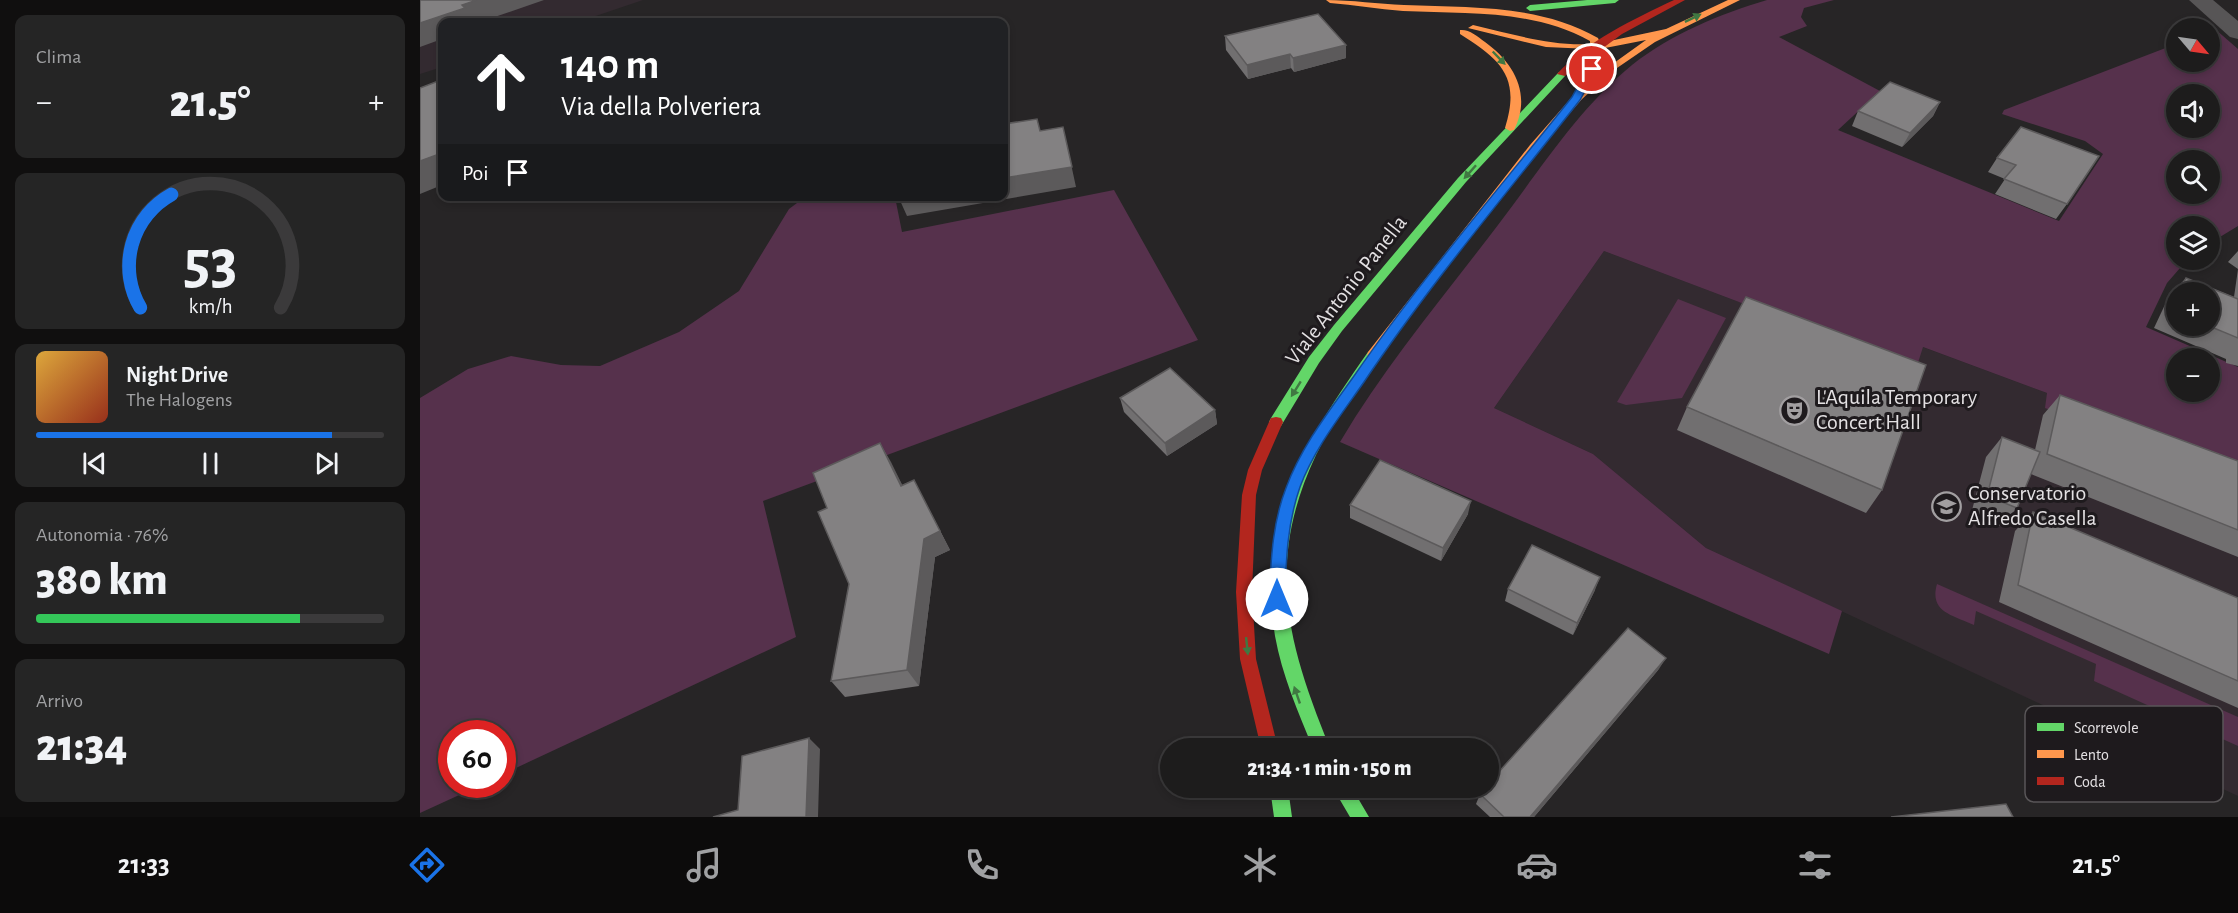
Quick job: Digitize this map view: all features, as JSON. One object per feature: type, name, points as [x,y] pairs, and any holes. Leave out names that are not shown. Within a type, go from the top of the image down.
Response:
[{"type":"main road","points":[[1330,0],[1390,7],[1521,15],[1587,33],[1594,39],[1596,45],[1592,69],[1576,98]]},
{"type":"main road","points":[[1472,11],[1615,0]]},
{"type":"main road","name":"Viale Antonio Panella","points":[[1267,738],[1250,670],[1244,612],[1247,507],[1255,470],[1288,401],[1326,344],[1455,189],[1554,81],[1596,45],[1638,19],[1681,0]]},
{"type":"main road","points":[[1317,738],[1295,689],[1279,616],[1277,580],[1279,546],[1293,486],[1325,425],[1367,365],[1576,98],[1611,67],[1667,31],[1736,0]]},
{"type":"main road","points":[[1390,7],[1551,45],[1596,45],[1632,40],[1667,31]]},
{"type":"main road","points":[[1424,15],[1475,38],[1509,69],[1520,93],[1517,115],[1510,128]]},
{"type":"main road","points":[[1280,798],[1283,817]]},
{"type":"main road","points":[[1348,798],[1360,817]]},
{"type":"street","points":[[2201,3],[2238,32]]},
{"type":"shaded area","points":[[420,0],[643,0],[590,18],[438,18],[438,68],[420,74]]},
{"type":"shaded area","points":[[1767,0],[1834,0],[1804,8],[1801,17],[1807,26],[1779,37],[1880,91],[1838,130],[2059,221],[2103,154],[2085,141],[2002,114],[2004,110],[2166,48],[2166,72],[2220,72],[2220,33],[2238,49],[2238,226],[2220,237],[2220,216],[2166,216],[2166,270],[2178,270],[2166,282],[2146,327],[2194,348],[2166,348],[2166,402],[2220,402],[2220,359],[2238,367],[2238,481],[2045,408],[2047,393],[1923,347],[1916,369],[1604,251],[1494,408],[1593,454],[1706,548],[1842,611],[1829,654],[1340,442],[1376,386],[1577,120],[1612,82],[1632,65],[1679,35],[1714,19]]},
{"type":"shaded area","points":[[1114,190],[1198,340],[763,501],[796,637],[516,768],[516,720],[438,720],[438,798],[453,798],[420,813],[420,398],[468,369],[511,356],[561,365],[600,366],[679,332],[739,291],[789,209],[800,201],[896,201],[902,232]]},
{"type":"shaded area","name":"Conservatorio Alfredo Casella","points":[[1604,251],[1739,302],[1750,283],[2238,464],[2238,796],[2223,789],[2223,706],[2045,706],[1706,548],[1593,454],[1494,408]]},
{"type":"shaded area","points":[[1678,299],[1726,318],[1682,398],[1626,405],[1617,402]]},
{"type":"shaded area","points":[[1937,584],[2213,706],[2149,706],[2094,681],[2096,664],[1976,611],[1974,625],[1951,615],[1939,607],[1935,593]]},
{"type":"shaded area","points":[[2223,710],[2238,717],[2238,746],[2223,739]]},
{"type":"building","points":[[420,0],[477,0],[462,5],[465,8],[420,23]]},
{"type":"building","points":[[1318,14],[1346,45],[1293,58],[1290,54],[1247,65],[1225,36]]},
{"type":"building","points":[[438,81],[438,154],[420,161],[420,88]]},
{"type":"building","points":[[1890,82],[1940,102],[1910,133],[1858,111]]},
{"type":"building","points":[[1037,119],[1040,131],[1063,127],[1072,167],[1008,177],[1008,123]]},
{"type":"building","points":[[2021,127],[2099,156],[2067,204],[2004,179],[2016,165],[1997,158]]},
{"type":"building","points":[[2186,278],[2196,282],[2184,282]]},
{"type":"building","points":[[2220,292],[2238,299],[2238,338],[2220,331]]},
{"type":"building","name":"L'Aquila Temporary Concert Hall","points":[[1746,297],[1926,365],[1882,490],[1687,407]]},
{"type":"building","points":[[1170,368],[1215,410],[1165,443],[1120,398]]},
{"type":"building","points":[[2060,395],[2238,461],[2238,530],[2047,454]]},
{"type":"building","points":[[2002,437],[2040,452],[2017,508],[1987,496]]},
{"type":"building","points":[[880,443],[901,486],[914,480],[940,531],[924,539],[907,670],[831,681],[849,584],[818,512],[827,508],[813,473]]},
{"type":"building","points":[[1380,460],[1471,501],[1443,548],[1350,505]]},
{"type":"building","points":[[2033,512],[2238,598],[2238,681],[2018,585]]},
{"type":"building","points":[[1532,545],[1600,577],[1577,623],[1508,589]]},
{"type":"building","points":[[1628,628],[1666,658],[1530,817],[1504,817],[1484,798],[1499,798],[1499,772]]},
{"type":"building","points":[[809,738],[806,817],[713,817],[738,810],[742,756]]},
{"type":"building","points":[[2006,804],[2013,817],[1891,817]]},
{"type":"traffic: fast","points":[[1530,8],[1615,0]]},
{"type":"traffic: fast","points":[[1276,422],[1314,360],[1338,328],[1462,180],[1562,74]]},
{"type":"traffic: fast","points":[[1317,738],[1298,690],[1284,638],[1278,589],[1280,543],[1291,498],[1310,453],[1338,405],[1373,355]]},
{"type":"traffic: fast","points":[[1280,798],[1283,817]]},
{"type":"traffic: fast","points":[[1348,798],[1360,817]]},
{"type":"traffic: slow","points":[[1330,0],[1394,7],[1476,10],[1528,15],[1575,29],[1595,40],[1591,70],[1577,98]]},
{"type":"traffic: slow","points":[[1373,355],[1533,147],[1578,97],[1613,66],[1652,40],[1693,18],[1736,0]]},
{"type":"traffic: slow","points":[[1473,28],[1535,43],[1570,47],[1612,44],[1667,31]]},
{"type":"traffic: slow","points":[[1463,32],[1490,50],[1509,71],[1517,96],[1510,128]]},
{"type":"traffic: jam","points":[[1562,74],[1619,32],[1681,0]]},
{"type":"traffic: jam","points":[[1267,738],[1248,659],[1244,592],[1249,495],[1255,470],[1276,422]]},
{"type":"place","name":"L'Aquila Temporary Concert Hall","points":[[1795,410]]},
{"type":"place","name":"Conservatorio Alfredo Casella","points":[[1947,506]]},
{"type":"route","points":[[1277,599],[1279,546],[1289,500],[1293,486],[1325,425],[1384,342],[1576,98],[1592,69]]}]
